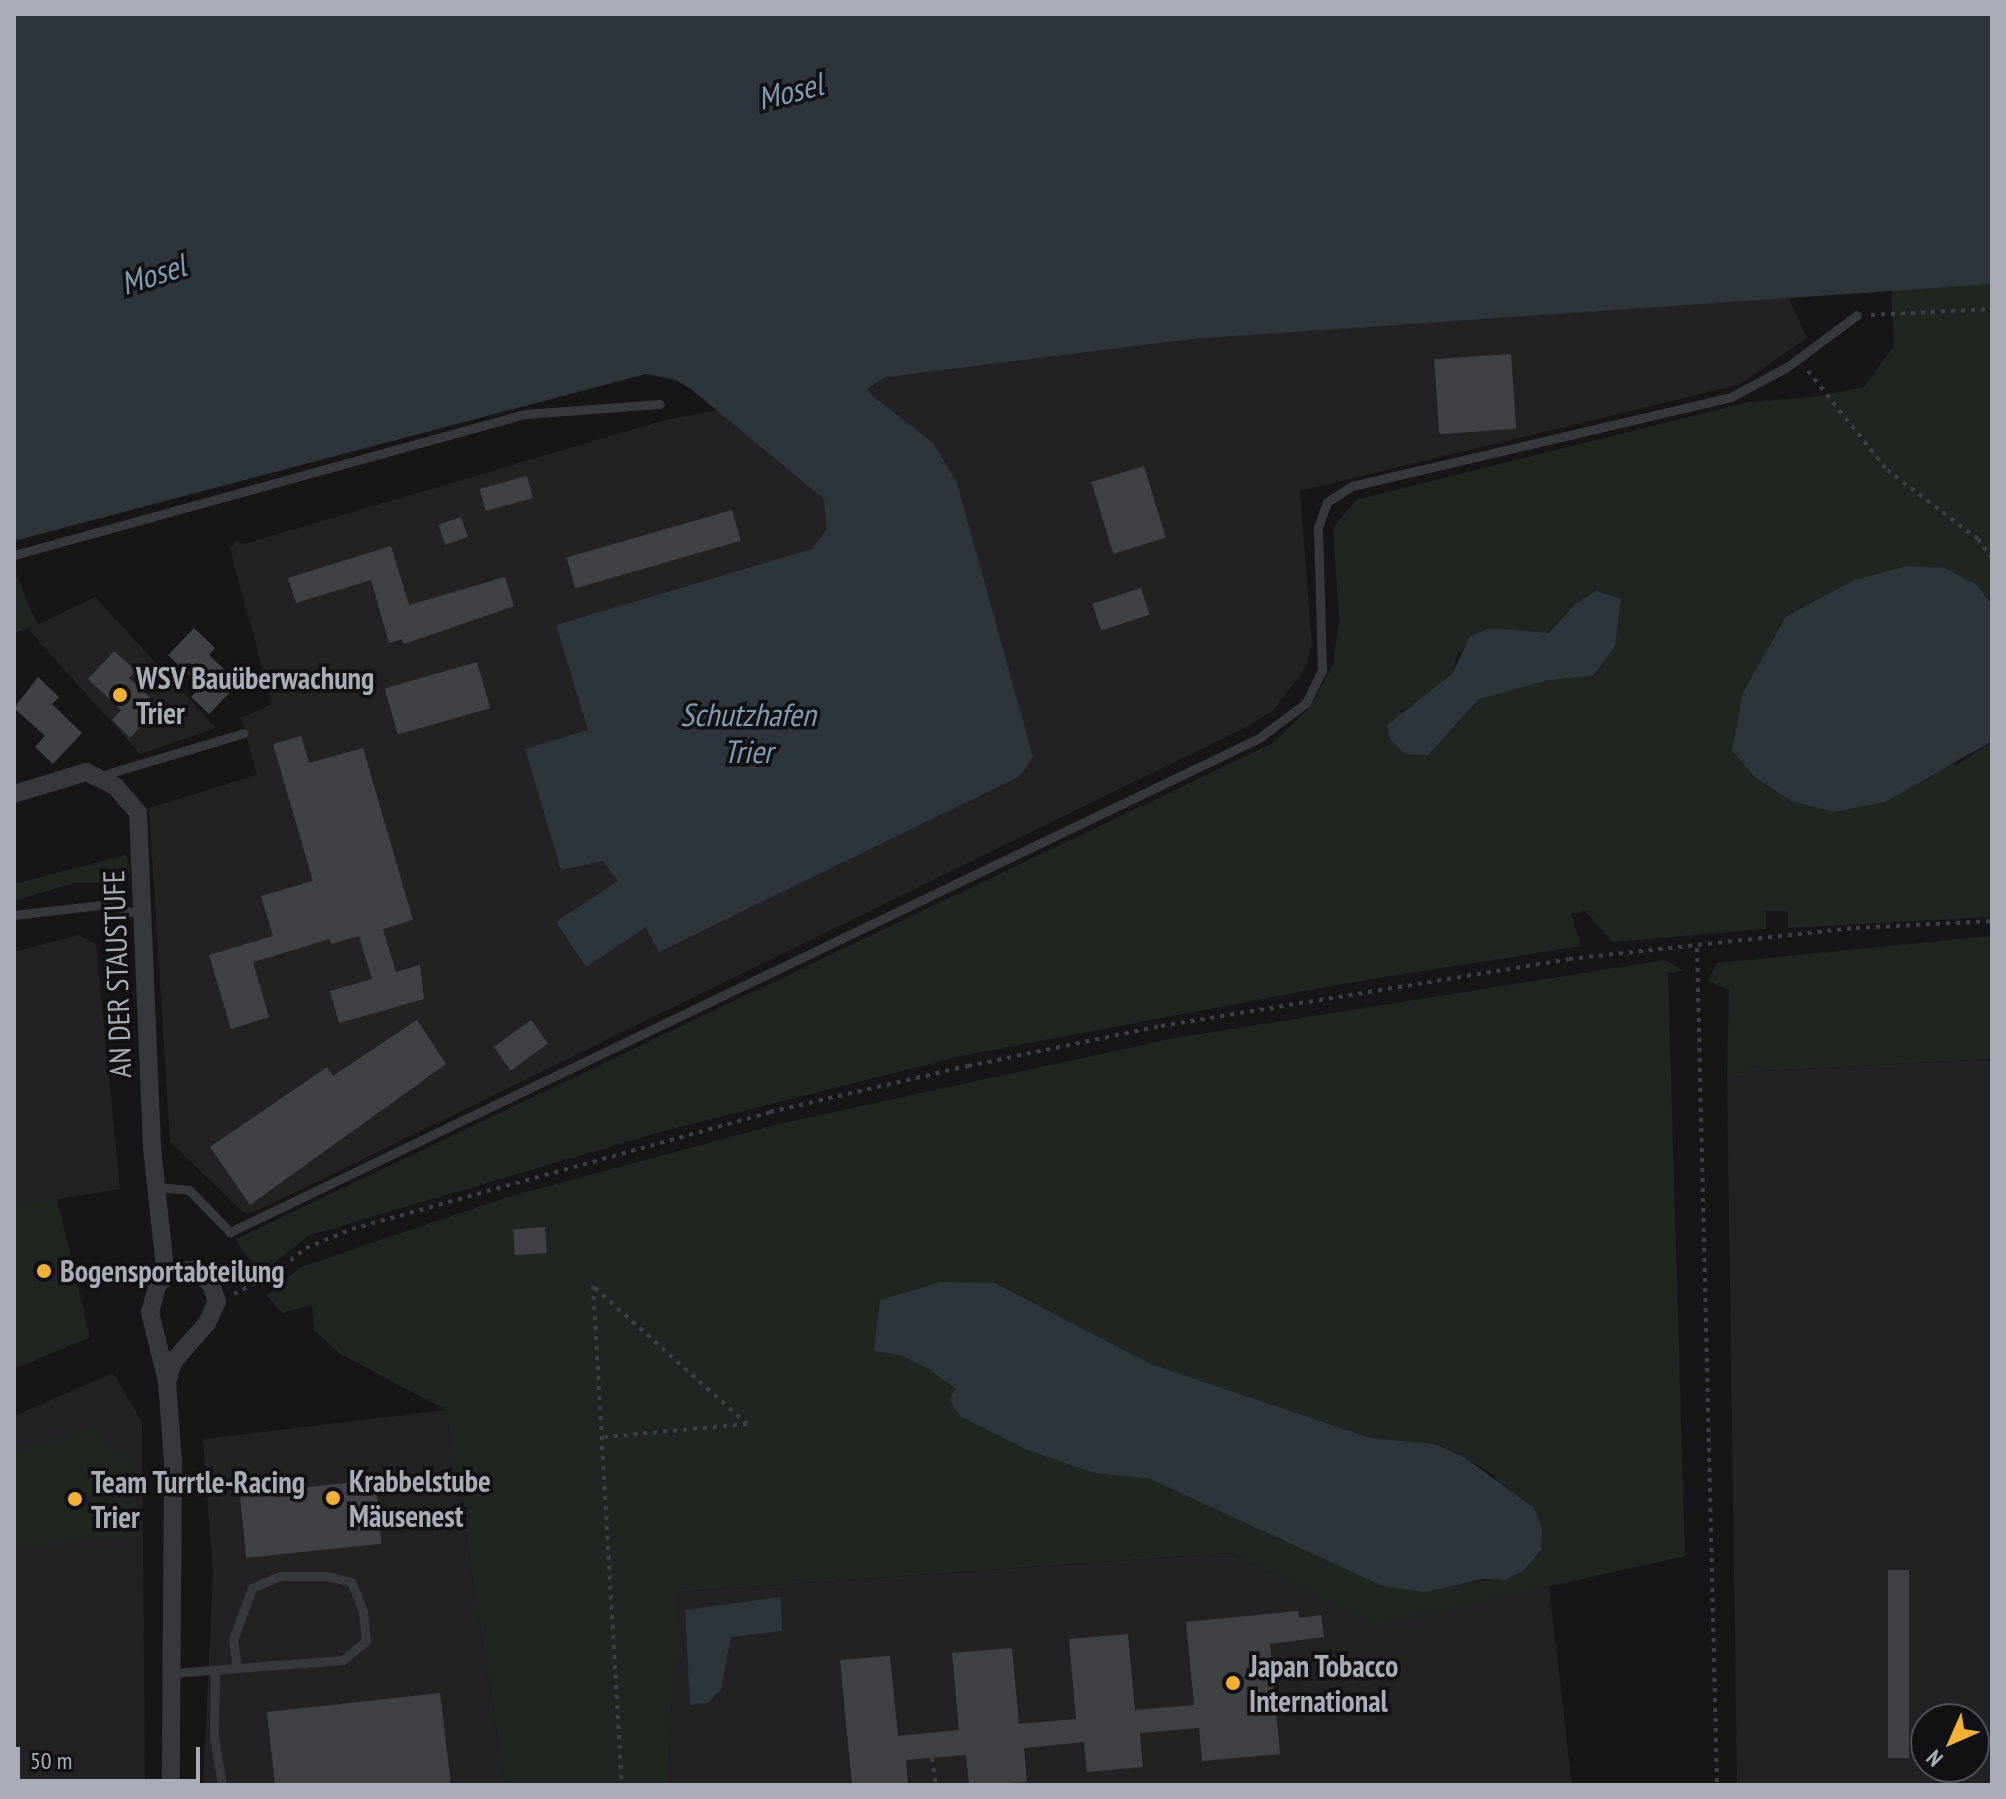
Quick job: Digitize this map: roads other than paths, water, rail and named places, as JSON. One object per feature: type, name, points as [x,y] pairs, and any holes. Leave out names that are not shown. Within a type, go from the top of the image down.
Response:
[{"type":"street","points":[[14,794],[86,772],[100,776]]},
{"type":"street","name":"AN DER STAUSTUFE","points":[[100,776],[138,812],[140,914],[155,1187],[166,1276]]},
{"type":"street","points":[[167,1382],[173,1362],[197,1334],[216,1299],[207,1279],[193,1270],[166,1276],[153,1292],[152,1327],[167,1382],[176,1542],[171,1785]]},
{"type":"street","points":[[152,1327],[166,1336],[197,1334]]},
{"type":"lane","points":[[155,1187],[189,1190],[230,1232],[1259,738],[1306,703],[1322,670],[1318,527],[1327,502],[1352,486],[1731,397],[1799,358],[1857,315]]},
{"type":"lane","points":[[14,555],[525,414],[660,404]]},
{"type":"lane","points":[[100,776],[244,733]]},
{"type":"lane","points":[[14,915],[101,905],[140,914]]},
{"type":"lane","points":[[173,1673],[343,1660],[366,1641],[363,1611],[351,1582],[327,1576],[280,1576],[252,1588],[233,1640],[237,1668]]},
{"type":"lane","points":[[215,1670],[214,1737],[222,1785]]},
{"type":"water","points":[[14,14],[1992,14],[1992,284],[1192,339],[886,377],[868,388],[869,393],[933,443],[957,483],[1033,757],[1020,776],[659,952],[646,927],[586,967],[556,922],[618,881],[603,861],[561,870],[525,749],[588,730],[556,625],[812,549],[827,529],[824,499],[691,389],[676,380],[646,374],[14,541]]},
{"type":"water","points":[[1906,566],[1945,568],[1977,585],[1992,605],[1992,741],[1885,802],[1834,812],[1791,801],[1756,778],[1732,751],[1743,692],[1786,616],[1852,581]]},
{"type":"water","points":[[1597,591],[1621,599],[1615,646],[1593,676],[1550,680],[1479,699],[1428,755],[1405,754],[1390,739],[1387,725],[1452,674],[1470,636],[1491,628],[1549,633],[1575,604]]},
{"type":"water","points":[[941,1282],[995,1283],[1151,1364],[1371,1438],[1434,1444],[1464,1457],[1534,1508],[1542,1528],[1541,1550],[1524,1570],[1505,1580],[1482,1579],[1425,1592],[1382,1586],[1150,1479],[1094,1473],[1028,1450],[960,1416],[949,1399],[956,1389],[929,1369],[899,1355],[874,1351],[880,1300]]},
{"type":"water","points":[[781,1597],[782,1631],[731,1637],[721,1689],[708,1703],[690,1705],[685,1610]]},
{"type":"place","name":"WSV Bauüberwachung Trier","points":[[120,695]]},
{"type":"place","name":"Bogensportabteilung","points":[[44,1271]]},
{"type":"place","name":"Krabbelstube Mäusenest","points":[[333,1498]]},
{"type":"place","name":"Team Turrtle-Racing Trier","points":[[75,1499]]},
{"type":"place","name":"Japan Tobacco International","points":[[1233,1683]]},
{"type":"water label","name":"Mosel","points":[[790,91]]},
{"type":"water label","name":"Mosel","points":[[153,274]]},
{"type":"water label","name":"Schutzhafen Trier","points":[[748,734]]}]
